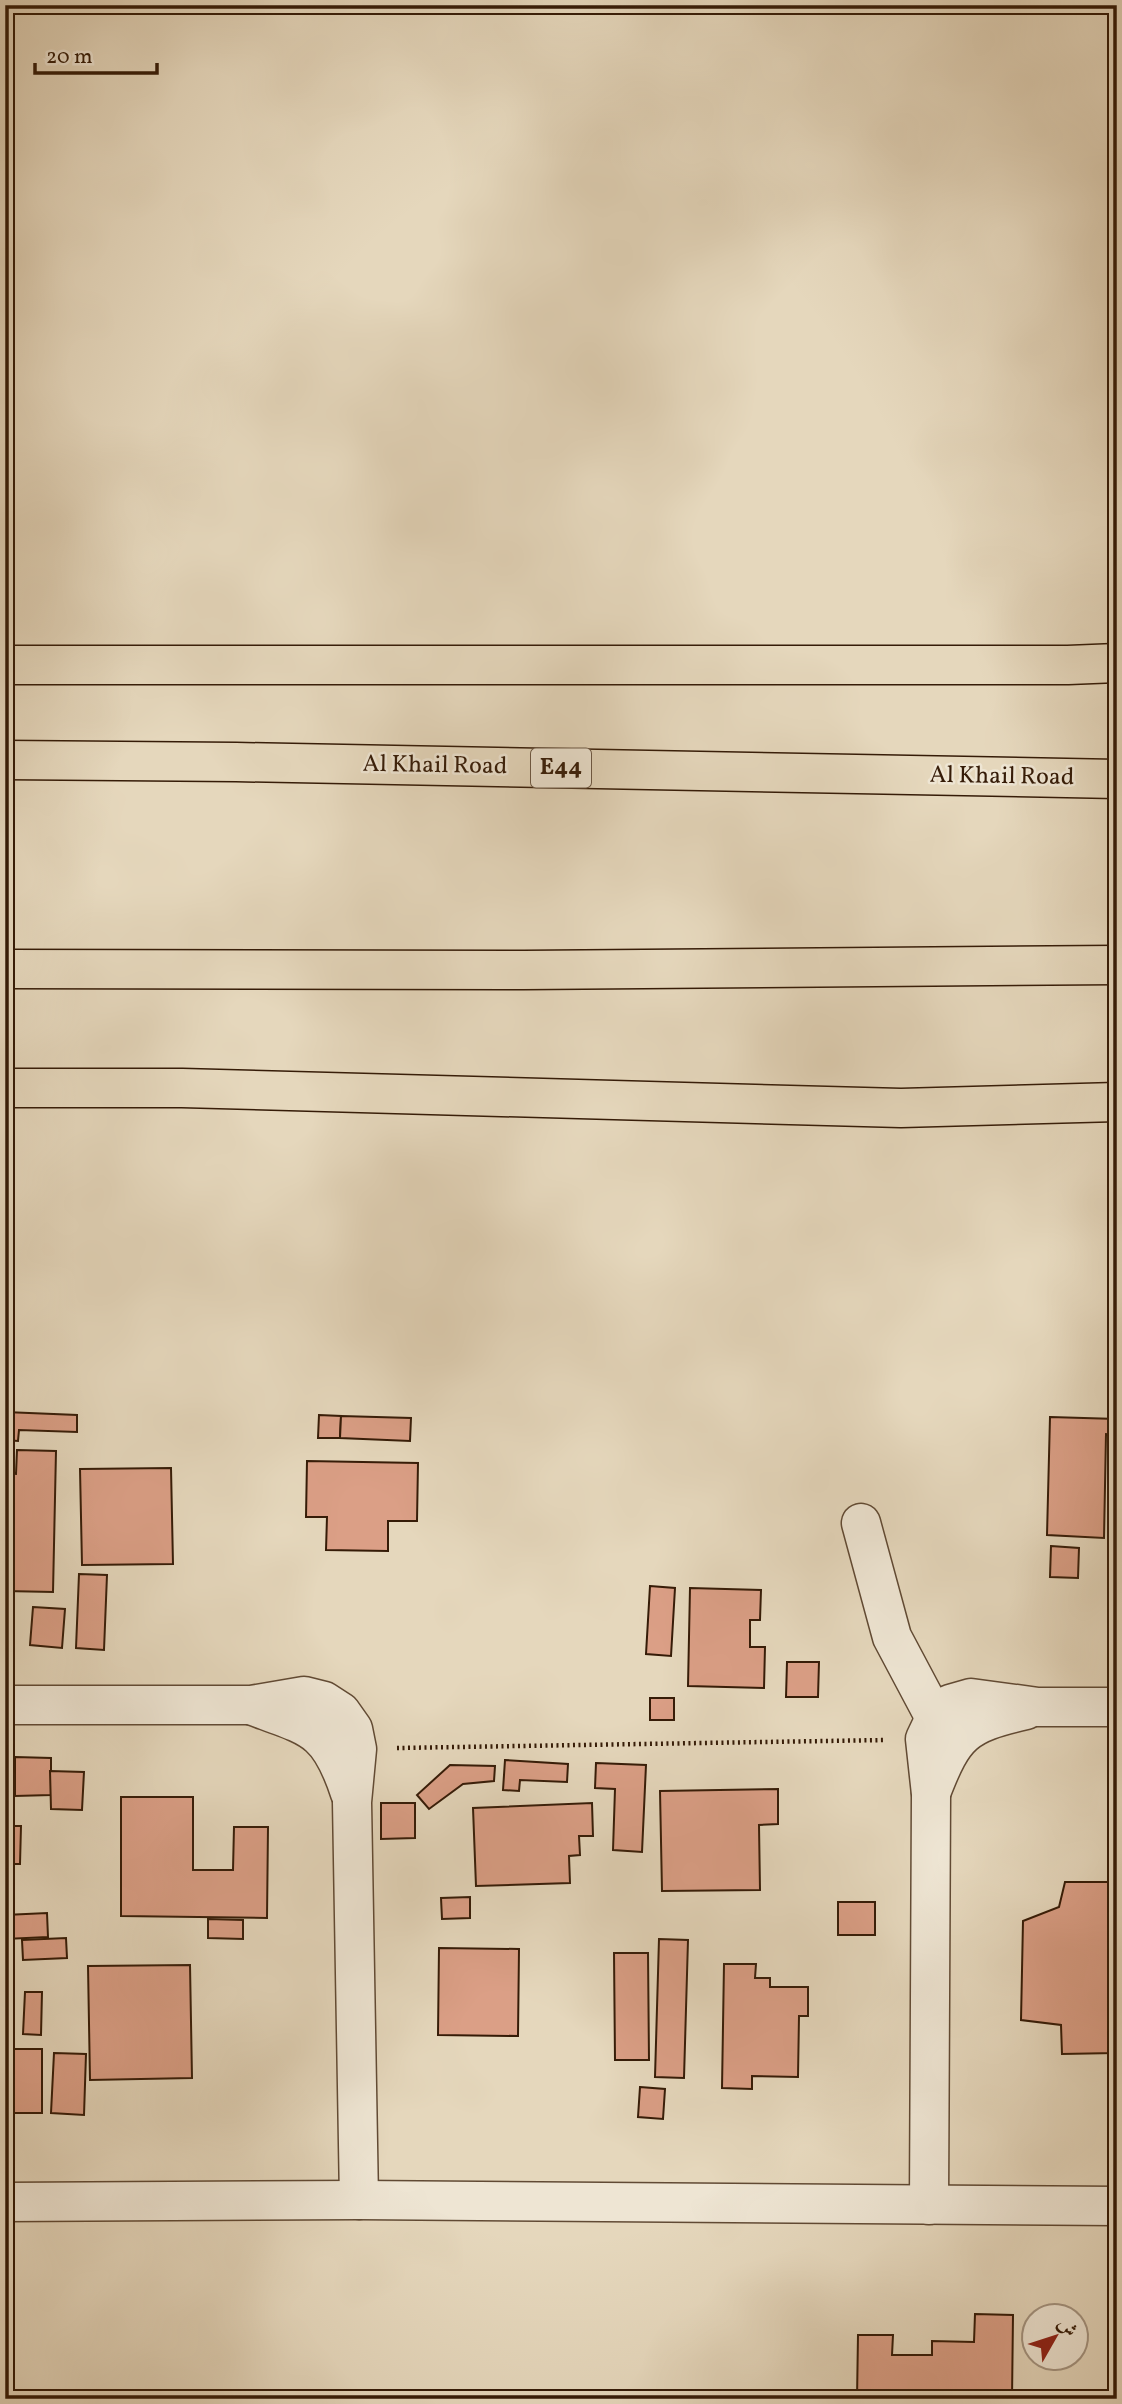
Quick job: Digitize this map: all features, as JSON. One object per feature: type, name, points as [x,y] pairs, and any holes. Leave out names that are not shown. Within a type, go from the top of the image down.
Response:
[{"type":"highway","points":[[5,666],[1068,666],[1117,663]]},
{"type":"highway","name":"Al Khail Road","points":[[5,760],[1117,779]]},
{"type":"highway","points":[[5,969],[537,970],[1117,965]]},
{"type":"highway","points":[[5,1087],[182,1088],[901,1108],[1117,1102]]},
{"type":"street","points":[[862,1523],[892,1637],[930,1729],[929,2205]]},
{"type":"street","points":[[5,1705],[251,1705],[304,1696],[324,1701],[341,1712],[353,1729],[357,1749],[352,1802],[359,2200]]},
{"type":"street","points":[[930,1729],[950,1704],[971,1698],[1038,1707],[1117,1707]]},
{"type":"street","points":[[251,1705],[306,1726],[321,1737],[337,1759],[352,1802]]},
{"type":"street","points":[[931,1794],[947,1756],[966,1732],[983,1721],[1038,1707]]},
{"type":"street","points":[[5,2203],[359,2200],[1117,2206]]},
{"type":"path","points":[[357,1749],[930,1729]]},
{"type":"building","points":[[5,1412],[77,1415],[77,1432],[19,1430],[18,1441],[5,1440]]},
{"type":"building","points":[[319,1415],[341,1416],[340,1438],[318,1438]]},
{"type":"building","points":[[341,1416],[411,1418],[410,1441],[340,1438]]},
{"type":"building","points":[[1050,1417],[1117,1419],[1117,1435],[1106,1434],[1104,1538],[1047,1535]]},
{"type":"building","points":[[17,1450],[56,1451],[53,1592],[5,1591],[5,1473],[16,1474]]},
{"type":"building","points":[[307,1461],[418,1463],[417,1521],[388,1521],[388,1551],[326,1550],[327,1517],[306,1517]]},
{"type":"building","points":[[171,1468],[173,1564],[82,1565],[80,1469]]},
{"type":"building","points":[[1051,1546],[1079,1548],[1078,1578],[1050,1577]]},
{"type":"building","points":[[79,1574],[107,1575],[104,1650],[76,1648]]},
{"type":"building","points":[[650,1586],[675,1588],[671,1656],[646,1654]]},
{"type":"building","points":[[690,1588],[761,1590],[760,1620],[750,1620],[750,1647],[765,1647],[764,1688],[688,1686]]},
{"type":"building","points":[[33,1607],[65,1609],[62,1648],[30,1645]]},
{"type":"building","points":[[787,1662],[819,1662],[818,1697],[786,1697]]},
{"type":"building","points":[[650,1698],[674,1698],[674,1720],[650,1720]]},
{"type":"building","points":[[15,1757],[51,1758],[51,1795],[15,1796]]},
{"type":"building","points":[[505,1760],[568,1764],[567,1782],[520,1780],[519,1791],[503,1790]]},
{"type":"building","points":[[596,1763],[646,1765],[642,1852],[613,1850],[615,1789],[595,1788]]},
{"type":"building","points":[[450,1765],[495,1766],[494,1781],[463,1784],[429,1809],[417,1795]]},
{"type":"building","points":[[50,1771],[84,1772],[82,1810],[51,1809]]},
{"type":"building","points":[[778,1789],[778,1824],[759,1825],[760,1890],[662,1891],[660,1791]]},
{"type":"building","points":[[121,1797],[193,1797],[193,1870],[233,1870],[234,1827],[268,1827],[267,1918],[121,1916]]},
{"type":"building","points":[[381,1803],[415,1803],[415,1838],[381,1839]]},
{"type":"building","points":[[592,1803],[593,1836],[579,1836],[580,1855],[569,1856],[570,1883],[476,1886],[473,1808]]},
{"type":"building","points":[[5,1826],[21,1826],[20,1864],[11,1864],[10,1884],[5,1884]]},
{"type":"building","points":[[1065,1882],[1117,1882],[1115,2053],[1062,2054],[1061,2025],[1021,2020],[1023,1921],[1059,1907]]},
{"type":"building","points":[[470,1897],[470,1918],[442,1919],[441,1898]]},
{"type":"building","points":[[838,1902],[875,1902],[875,1935],[838,1935]]},
{"type":"building","points":[[47,1913],[48,1937],[5,1939],[5,1915]]},
{"type":"building","points":[[208,1919],[243,1920],[243,1939],[208,1938]]},
{"type":"building","points":[[66,1938],[67,1958],[23,1960],[22,1940]]},
{"type":"building","points":[[659,1939],[688,1940],[684,2078],[655,2077]]},
{"type":"building","points":[[439,1948],[519,1949],[518,2036],[438,2035]]},
{"type":"building","points":[[614,1953],[648,1953],[649,2060],[615,2060]]},
{"type":"building","points":[[724,1964],[756,1964],[755,1978],[770,1978],[770,1987],[808,1987],[808,2016],[799,2016],[798,2077],[752,2076],[752,2089],[722,2088]]},
{"type":"building","points":[[190,1965],[192,2078],[90,2080],[88,1966]]},
{"type":"building","points":[[25,1992],[42,1992],[41,2035],[23,2034]]},
{"type":"building","points":[[9,2049],[42,2049],[42,2113],[9,2113]]},
{"type":"building","points":[[54,2053],[86,2054],[84,2115],[51,2113]]},
{"type":"building","points":[[640,2087],[665,2089],[663,2119],[638,2117]]},
{"type":"building","points":[[975,2314],[1013,2315],[1012,2399],[857,2399],[858,2335],[893,2335],[892,2355],[932,2355],[932,2341],[974,2342]]}]
